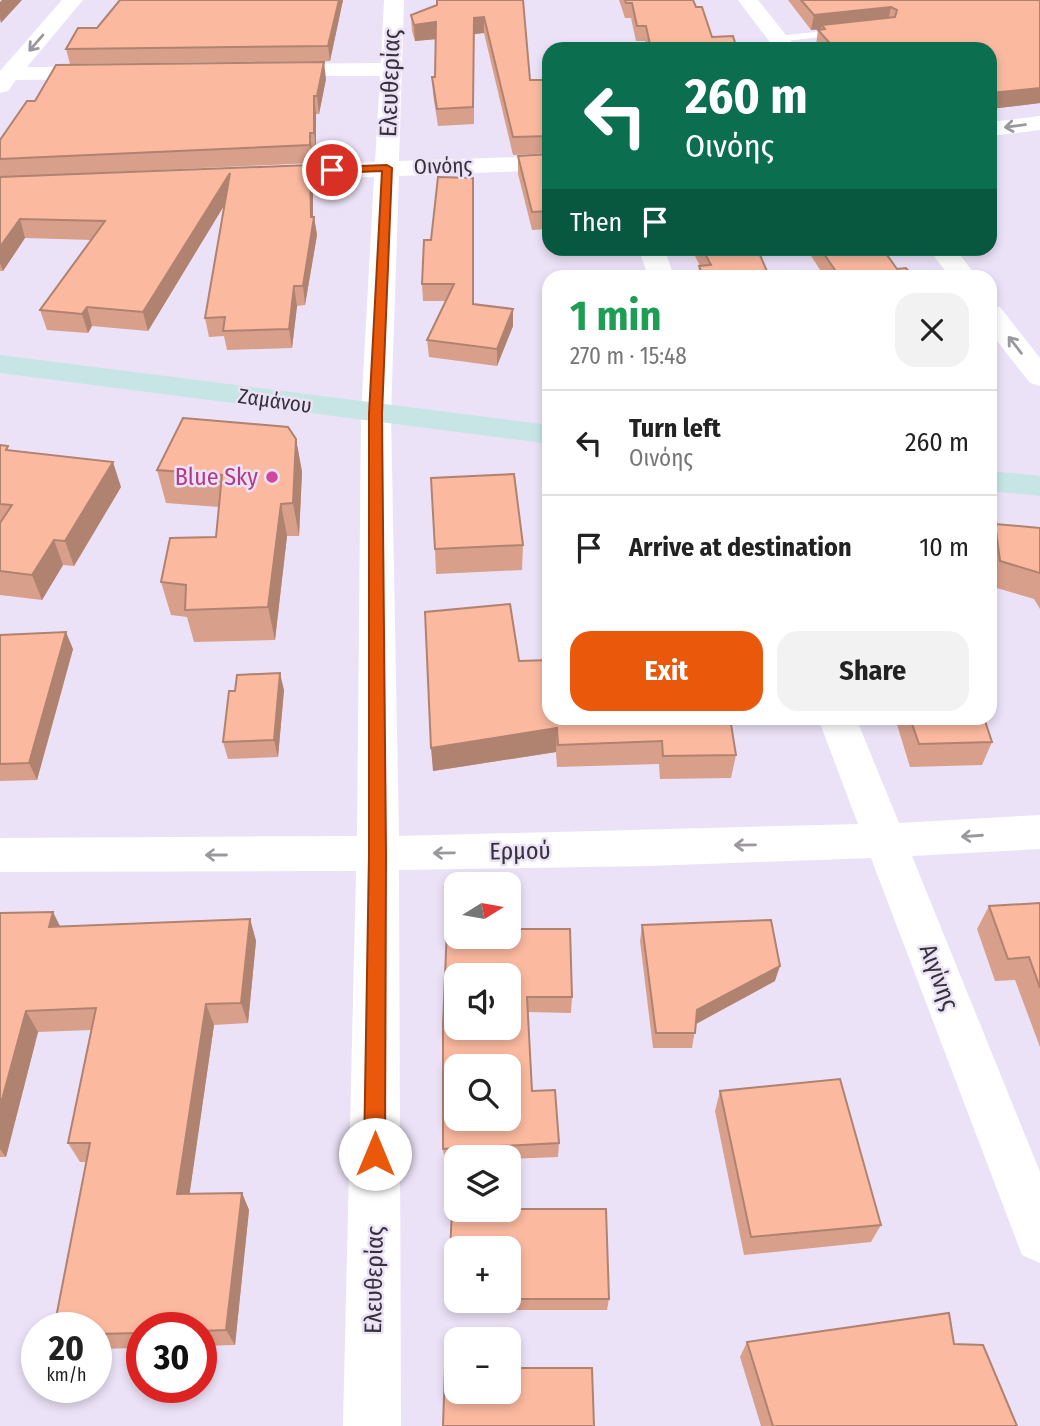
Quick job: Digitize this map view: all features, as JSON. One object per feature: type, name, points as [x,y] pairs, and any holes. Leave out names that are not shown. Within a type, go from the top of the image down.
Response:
[{"type":"street","points":[[5,80],[73,0]]},
{"type":"street","name":"Ελευθερίας","points":[[372,1426],[377,854],[376,414],[394,0]]},
{"type":"street","points":[[748,0],[780,42]]},
{"type":"street","points":[[254,71],[389,69]]},
{"type":"street","points":[[5,80],[131,72]]},
{"type":"street","points":[[997,129],[1040,123]]},
{"type":"street","name":"Οινόης","points":[[235,175],[542,163]]},
{"type":"street","points":[[997,322],[1040,377]]},
{"type":"street","name":"Ζαμάνου","points":[[0,364],[542,434]]},
{"type":"street","points":[[997,482],[1040,485]]},
{"type":"street","name":"Αιγίνης","points":[[840,725],[1040,1237]]},
{"type":"street","name":"Ερμού","points":[[0,855],[377,854],[887,842],[1040,832]]},
{"type":"lane","points":[[794,42],[851,32]]},
{"type":"building","points":[[120,0],[339,0],[328,46],[66,49],[78,28],[97,28]]},
{"type":"building","points":[[437,0],[523,0],[530,80],[542,80],[542,136],[513,137],[484,17],[474,18],[473,107],[437,109],[432,77],[435,77],[436,22],[414,25],[411,15],[437,5]]},
{"type":"building","points":[[625,0],[693,0],[696,7],[702,7],[712,37],[733,36],[735,42],[649,42],[646,26],[637,26],[632,3],[626,3]]},
{"type":"building","points":[[801,0],[1040,0],[1040,88],[997,92],[997,42],[829,42],[818,30],[825,29],[822,25],[895,17],[897,10],[891,7],[814,15]]},
{"type":"building","points":[[324,62],[317,96],[314,96],[314,133],[310,133],[310,145],[0,159],[0,140],[27,101],[35,101],[56,65]]},
{"type":"building","points":[[542,154],[542,211],[532,212],[518,156]]},
{"type":"building","points":[[310,165],[311,217],[314,217],[303,286],[294,286],[289,329],[223,331],[225,317],[205,318],[230,173],[143,312],[87,307],[82,314],[40,310],[105,221],[20,219],[0,247],[0,177]]},
{"type":"building","points":[[438,177],[473,178],[473,304],[513,309],[497,349],[427,340],[454,284],[422,284],[424,240],[431,240]]},
{"type":"building","points":[[706,256],[760,256],[766,270],[701,270],[699,266],[711,265]]},
{"type":"building","points":[[825,256],[888,256],[897,269],[908,270],[835,270]]},
{"type":"building","points":[[183,418],[288,427],[296,439],[293,503],[281,504],[268,607],[185,610],[186,585],[161,582],[170,538],[216,537],[222,475],[157,470]]},
{"type":"building","points":[[0,445],[8,446],[6,450],[113,462],[65,541],[54,540],[32,575],[0,571],[0,523],[12,505],[0,504]]},
{"type":"building","points":[[514,474],[523,545],[435,549],[431,478]]},
{"type":"building","points":[[997,524],[1040,528],[1040,573],[1000,561]]},
{"type":"building","points":[[510,604],[519,661],[542,660],[542,725],[731,725],[736,755],[663,756],[662,741],[558,745],[557,728],[431,748],[425,612]]},
{"type":"building","points":[[66,632],[29,763],[0,764],[0,635]]},
{"type":"building","points":[[280,673],[274,740],[223,742],[229,691],[235,691],[237,675]]},
{"type":"building","points":[[912,725],[986,725],[992,742],[919,744]]},
{"type":"building","points":[[1040,903],[1040,988],[1029,957],[1008,959],[989,906]]},
{"type":"building","points":[[53,912],[49,927],[250,919],[241,1003],[206,1004],[177,1194],[242,1193],[226,1330],[217,1330],[217,1312],[126,1312],[126,1333],[112,1334],[112,1312],[57,1312],[90,1143],[68,1143],[96,1008],[26,1011],[0,1107],[0,913]]},
{"type":"building","points":[[771,920],[780,966],[697,1010],[695,1033],[656,1033],[642,925]]},
{"type":"building","points":[[522,929],[570,929],[572,997],[527,997],[532,1091],[555,1090],[559,1143],[444,1145],[443,1149],[444,1000],[444,1040],[521,1040],[521,963],[446,963],[446,949],[521,949]]},
{"type":"building","points":[[840,1079],[881,1225],[751,1237],[720,1091]]},
{"type":"building","points":[[521,1209],[606,1209],[609,1299],[521,1299],[521,1236],[451,1236],[451,1222],[521,1222]]},
{"type":"building","points":[[949,1313],[954,1344],[983,1345],[1017,1426],[773,1426],[747,1342]]},
{"type":"building","points":[[521,1368],[592,1368],[594,1426],[443,1426],[444,1397],[444,1404],[521,1404]]},
{"type":"place","name":"Blue Sky","points":[[272,477]]},
{"type":"route","points":[[332,170],[387,168],[376,414],[375,1154]]}]
